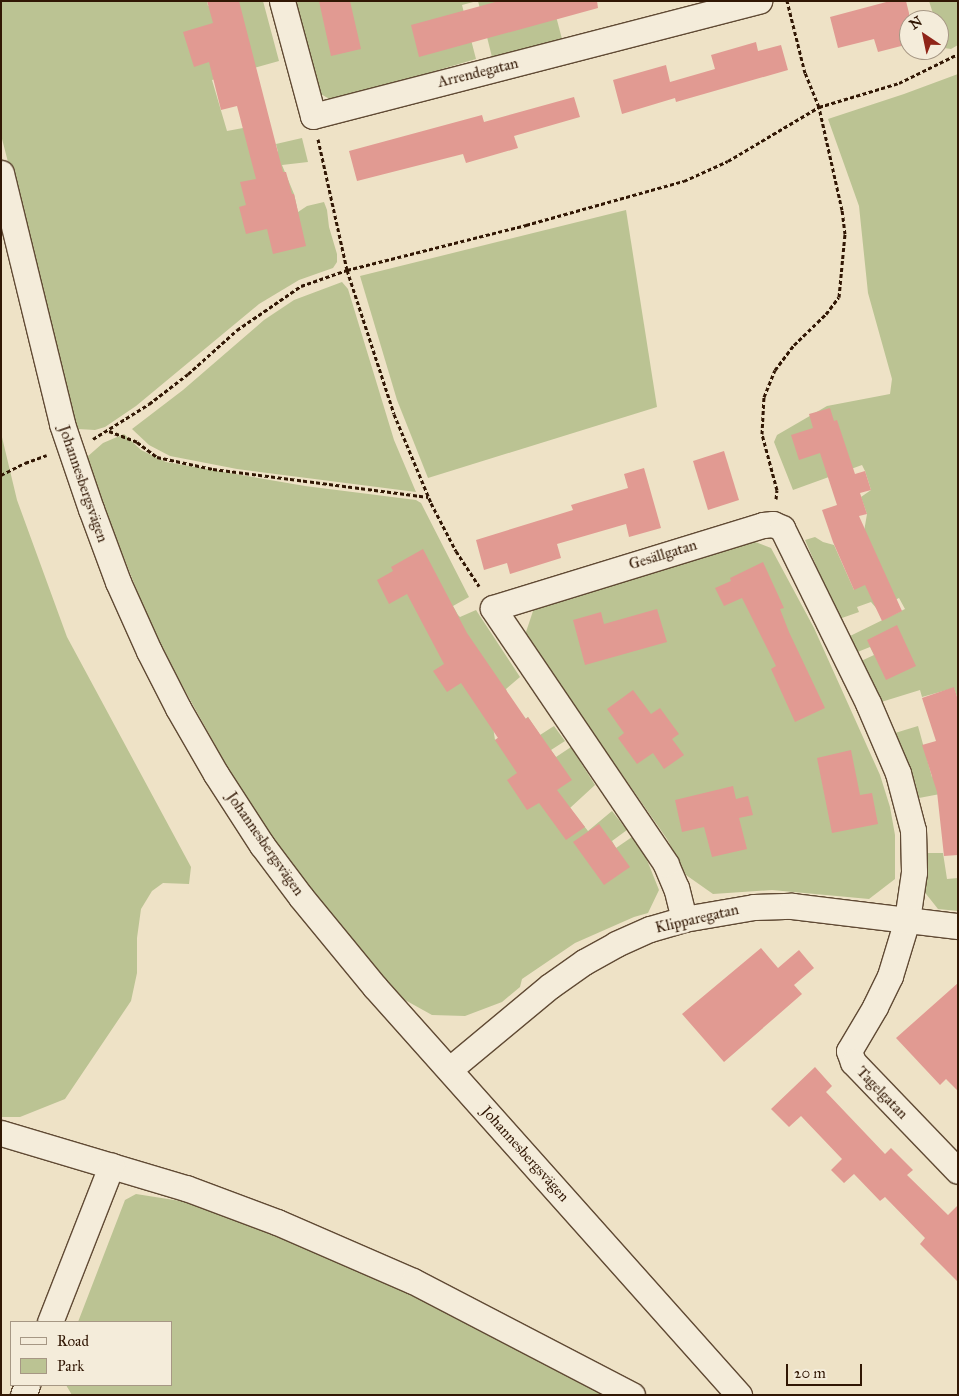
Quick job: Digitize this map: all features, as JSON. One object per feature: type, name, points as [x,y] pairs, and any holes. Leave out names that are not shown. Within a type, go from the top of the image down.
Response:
[{"type":"street","points":[[282,1],[313,116]]},
{"type":"street","name":"Arrendegatan","points":[[313,116],[759,1]]},
{"type":"street","name":"Johannesbergsvägen","points":[[1,173],[62,424],[118,582],[178,708],[216,774],[262,845],[301,897],[375,988],[739,1395]]},
{"type":"street","name":"Gesällgatan","points":[[493,608],[763,524],[773,524]]},
{"type":"street","points":[[773,524],[782,528],[868,703],[898,774],[913,830],[914,872],[907,920]]},
{"type":"street","points":[[493,608],[666,864],[676,888],[684,919]]},
{"type":"street","name":"Klipparegatan","points":[[450,1070],[550,986],[584,962],[616,944],[650,929],[684,919],[754,907],[792,906],[958,926]]},
{"type":"street","name":"Tagelgatan","points":[[907,920],[890,976],[875,1007],[849,1051],[852,1062],[958,1171]]},
{"type":"street","points":[[1,1133],[186,1188],[345,1250],[413,1281],[632,1395]]},
{"type":"street","points":[[50,1321],[112,1166]]},
{"type":"path","points":[[773,524],[777,490],[762,434],[764,396],[775,370],[794,345],[826,314],[839,297],[845,234],[842,210],[819,108],[805,73],[787,1]]},
{"type":"path","points":[[1,476],[25,463],[71,448],[109,431],[188,374],[237,330],[277,300],[301,286],[347,270],[526,225],[684,181],[728,161],[819,108],[899,83],[958,54]]},
{"type":"path","points":[[313,116],[347,270],[394,414],[428,497],[456,551],[493,608]]},
{"type":"path","points":[[109,431],[136,442],[157,457],[213,469],[428,497]]},
{"type":"green space","points":[[1,1],[207,1],[208,6],[228,1],[263,1],[279,61],[212,80],[227,131],[243,128],[278,152],[276,144],[302,138],[308,162],[282,165],[294,194],[298,212],[307,206],[324,202],[337,254],[337,262],[333,268],[299,280],[259,304],[136,406],[105,427],[95,430],[78,429],[76,425],[1,135]]},
{"type":"green space","points":[[292,1],[477,1],[462,5],[476,59],[333,101],[312,89]]},
{"type":"green space","points":[[478,1],[552,1],[562,39],[492,57]]},
{"type":"green space","points":[[929,1],[958,1],[958,45],[949,49],[949,10],[932,10]]},
{"type":"green space","points":[[958,74],[958,700],[954,688],[922,697],[920,690],[878,703],[859,662],[874,655],[870,647],[855,653],[848,637],[905,609],[899,598],[877,609],[871,602],[857,607],[859,612],[839,619],[805,540],[815,537],[823,542],[834,545],[854,590],[867,514],[861,497],[871,490],[865,471],[862,465],[793,490],[774,442],[777,435],[827,406],[890,394],[892,379],[868,293],[859,206],[828,119]]},
{"type":"green space","points":[[626,210],[657,407],[428,478],[397,400],[360,276]]},
{"type":"green space","points":[[342,282],[348,289],[394,440],[416,492],[237,469],[170,456],[149,445],[132,429],[183,390],[264,320],[294,300]]},
{"type":"green space","points":[[1,433],[17,500],[67,637],[191,867],[189,884],[163,883],[152,891],[141,909],[137,938],[137,973],[131,1001],[65,1099],[20,1117],[1,1117]]},
{"type":"green space","points":[[124,434],[141,450],[166,462],[305,486],[416,500],[421,503],[469,597],[453,606],[458,615],[460,617],[476,610],[520,677],[506,689],[507,692],[493,726],[495,740],[528,717],[540,735],[554,726],[565,741],[551,750],[556,757],[571,747],[595,785],[570,808],[588,831],[612,811],[627,830],[612,841],[616,848],[632,837],[645,855],[659,890],[648,913],[634,917],[575,943],[522,979],[520,987],[502,1002],[465,1016],[432,1015],[396,995],[357,951],[274,841],[224,761],[178,678],[147,616],[86,462],[87,457],[103,443]]},
{"type":"green space","points":[[750,540],[771,548],[814,628],[880,775],[890,807],[895,835],[895,879],[869,899],[772,890],[713,894],[686,875],[667,839],[525,635],[534,608]]},
{"type":"green space","points":[[918,726],[932,777],[958,768],[940,794],[919,798],[915,782],[895,733]]},
{"type":"green space","points":[[924,853],[943,853],[947,879],[958,878],[958,911],[938,909],[919,885]]},
{"type":"green space","points":[[136,1194],[187,1202],[279,1236],[410,1292],[607,1395],[72,1395],[67,1386],[172,1386],[172,1321],[78,1321],[125,1200]]},
{"type":"building","points":[[207,1],[239,1],[283,172],[286,172],[292,194],[294,194],[306,246],[273,254],[267,229],[246,234],[239,207],[246,205],[240,182],[256,179],[237,106],[221,110],[209,62],[194,67],[183,32],[213,23]]},
{"type":"building","points":[[319,1],[350,1],[361,49],[331,56]]},
{"type":"building","points":[[499,1],[597,1],[598,8],[419,57],[411,25]]},
{"type":"building","points":[[890,1],[906,1],[908,10],[899,10],[899,47],[878,52],[874,39],[838,48],[830,17]]},
{"type":"building","points":[[756,42],[758,51],[781,45],[788,70],[676,102],[675,98],[622,114],[613,80],[666,65],[670,82],[715,69],[711,55]]},
{"type":"building","points":[[574,97],[580,117],[514,136],[518,148],[466,163],[463,154],[357,181],[349,151],[482,115],[484,122]]},
{"type":"building","points":[[830,408],[834,421],[837,420],[855,474],[865,471],[871,490],[860,493],[867,514],[859,516],[902,611],[882,621],[865,585],[854,590],[833,542],[822,510],[837,505],[820,453],[799,460],[791,435],[813,428],[809,414]]},
{"type":"building","points":[[724,451],[739,500],[708,510],[693,461]]},
{"type":"building","points":[[644,468],[661,528],[629,537],[626,524],[557,544],[561,558],[510,574],[507,563],[484,570],[476,540],[573,510],[571,505],[628,488],[624,474]]},
{"type":"building","points":[[423,549],[467,633],[526,719],[528,717],[572,780],[557,790],[585,827],[566,840],[539,803],[527,810],[507,780],[517,773],[495,740],[498,738],[461,683],[447,692],[433,671],[444,664],[407,594],[389,604],[377,580],[393,571],[391,567]]},
{"type":"building","points":[[763,562],[784,608],[780,609],[789,632],[825,708],[795,722],[771,669],[776,666],[742,598],[724,606],[715,588],[731,581],[730,578]]},
{"type":"building","points":[[657,609],[667,642],[585,665],[573,620],[601,612],[604,624]]},
{"type":"building","points":[[897,625],[916,666],[886,680],[867,640]]},
{"type":"building","points":[[954,687],[958,700],[958,855],[944,856],[937,792],[922,745],[936,741],[922,698]]},
{"type":"building","points":[[633,690],[651,714],[660,708],[679,734],[672,739],[684,755],[664,769],[653,753],[637,764],[618,738],[624,733],[607,709]]},
{"type":"building","points":[[851,750],[860,795],[872,793],[878,824],[832,833],[817,758]]},
{"type":"building","points":[[733,786],[736,799],[748,796],[753,815],[739,818],[747,849],[712,857],[704,827],[682,832],[675,800]]},
{"type":"building","points":[[599,824],[630,867],[604,885],[573,842]]},
{"type":"building","points":[[761,948],[778,968],[799,950],[814,968],[794,985],[802,994],[724,1062],[682,1014]]},
{"type":"building","points":[[958,983],[958,1091],[946,1079],[940,1085],[896,1038]]},
{"type":"building","points":[[815,1067],[832,1086],[826,1092],[885,1154],[891,1148],[913,1170],[907,1175],[948,1215],[958,1205],[958,1282],[920,1244],[925,1238],[885,1197],[880,1201],[854,1174],[844,1183],[831,1170],[842,1159],[801,1116],[789,1127],[771,1109]]}]
